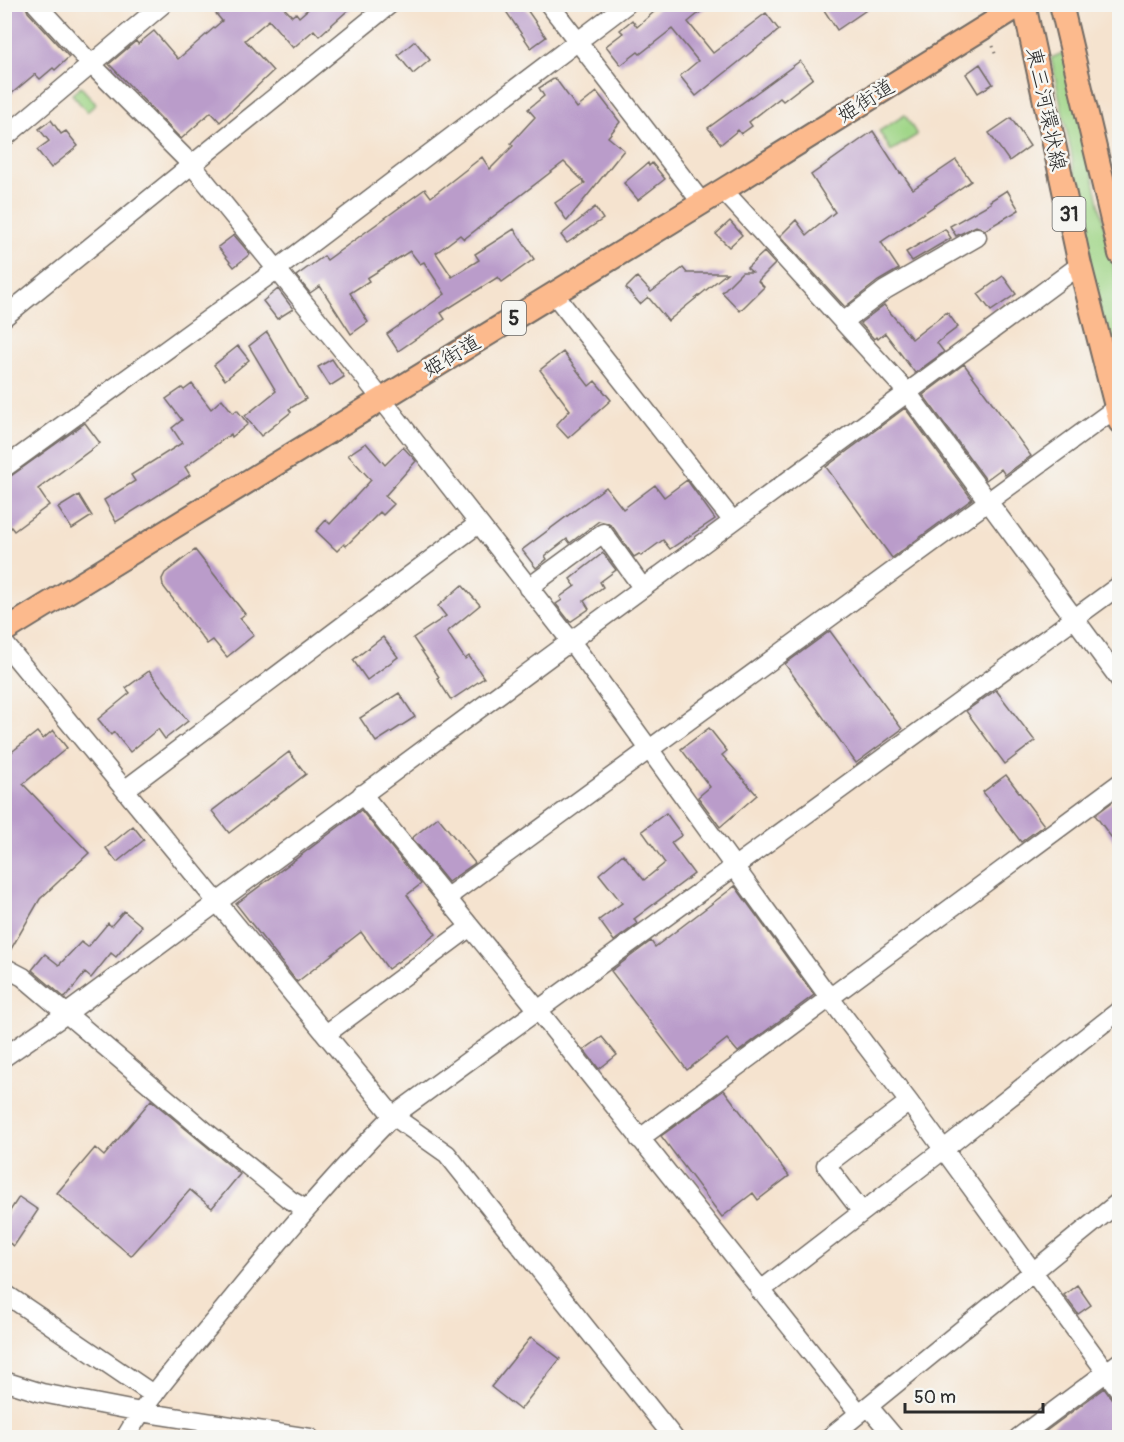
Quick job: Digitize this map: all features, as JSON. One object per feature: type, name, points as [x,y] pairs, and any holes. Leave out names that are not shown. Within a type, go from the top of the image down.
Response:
[{"type":"main road","name":"姫街道","points":[[4,631],[1023,4]]},
{"type":"main road","name":"東三河環状線","points":[[1023,4],[1080,265],[1118,415]]},
{"type":"main road","name":"東三河環状線","points":[[1061,4],[1117,230],[1119,254]]},
{"type":"street","points":[[36,4],[92,65],[192,165],[381,399],[570,640],[829,997],[1033,1272],[1112,1367],[1119,1391]]},
{"type":"street","points":[[4,138],[163,4]]},
{"type":"street","points":[[4,317],[390,4]]},
{"type":"street","points":[[549,4],[702,203]]},
{"type":"street","points":[[4,468],[276,270],[627,4]]},
{"type":"street","points":[[723,190],[907,392],[1119,680]]},
{"type":"street","points":[[843,322],[885,290],[977,237]]},
{"type":"street","points":[[4,1057],[66,1014],[1080,265]]},
{"type":"street","points":[[554,294],[732,520]]},
{"type":"street","points":[[446,898],[987,501],[1118,415]]},
{"type":"street","points":[[126,789],[478,524]]},
{"type":"street","points":[[528,588],[603,533],[642,587]]},
{"type":"street","points":[[125,1437],[154,1395],[306,1209],[352,1156],[393,1116],[1119,585]]},
{"type":"street","points":[[4,643],[393,1116],[447,1154],[674,1437]]},
{"type":"street","points":[[639,1139],[1119,783]]},
{"type":"street","points":[[362,794],[538,1010],[760,1291],[863,1409],[895,1437]]},
{"type":"street","points":[[326,1034],[470,927]]},
{"type":"street","points":[[4,967],[23,977],[205,1131],[291,1200],[306,1209]]},
{"type":"street","points":[[760,1291],[1119,1010]]},
{"type":"street","points":[[862,1212],[826,1165],[909,1102]]},
{"type":"street","points":[[829,1437],[1119,1201]]},
{"type":"street","points":[[4,1293],[154,1395]]},
{"type":"street","points":[[1018,1437],[1112,1367]]},
{"type":"street","points":[[4,1381],[42,1392],[141,1412],[310,1437]]},
{"type":"green space","points":[[1065,52],[1119,292],[1119,388],[1089,265],[1071,151],[1051,58]]},
{"type":"green space","points":[[81,87],[96,104],[87,112],[72,94]]},
{"type":"green space","points":[[905,115],[917,135],[891,151],[879,131]]},
{"type":"building","points":[[4,4],[25,4],[28,12],[69,57],[55,70],[53,68],[40,79],[35,74],[4,100]]},
{"type":"building","points":[[208,4],[286,4],[283,7],[292,16],[296,13],[299,17],[314,4],[355,4],[319,36],[314,30],[293,48],[269,20],[245,40],[273,71],[220,122],[211,112],[181,139],[109,64],[136,41],[138,44],[154,31],[178,59],[222,21]]},
{"type":"building","points":[[501,4],[523,4],[546,37],[531,48]]},
{"type":"building","points":[[663,4],[710,4],[688,22],[713,53],[766,13],[779,30],[696,96],[680,76],[698,61],[672,29],[640,54],[638,52],[621,65],[606,46],[623,33],[620,30],[632,20],[637,27]]},
{"type":"building","points":[[820,4],[875,4],[837,30]]},
{"type":"building","points":[[415,41],[430,60],[413,74],[398,55]]},
{"type":"building","points":[[800,61],[813,78],[783,101],[780,98],[749,122],[752,126],[741,134],[738,130],[721,144],[708,128]]},
{"type":"building","points":[[980,64],[993,84],[978,93],[966,74]]},
{"type":"building","points":[[555,78],[577,108],[597,92],[620,122],[608,137],[624,150],[567,221],[555,203],[585,183],[564,162],[464,239],[460,235],[436,253],[452,277],[479,260],[475,254],[514,229],[534,259],[502,282],[498,277],[441,313],[445,319],[398,351],[387,334],[445,294],[424,262],[420,264],[410,251],[367,278],[369,281],[350,293],[368,322],[351,334],[320,286],[310,293],[296,276],[324,256],[327,260],[425,189],[431,197],[482,157],[490,169],[513,146],[511,143],[535,117],[528,109],[544,96],[539,88]]},
{"type":"building","points":[[1011,118],[1030,146],[1009,161],[989,133]]},
{"type":"building","points":[[51,120],[61,134],[66,131],[78,146],[51,168],[37,150],[49,141],[39,129]]},
{"type":"building","points":[[873,131],[913,189],[956,160],[971,181],[881,242],[899,269],[878,281],[845,307],[780,236],[796,220],[807,235],[835,212],[811,175]]},
{"type":"building","points":[[648,163],[649,166],[652,163],[665,179],[638,200],[624,183]]},
{"type":"building","points":[[1007,190],[1019,210],[985,230],[976,226],[956,236],[950,226],[991,203],[990,201]]},
{"type":"building","points":[[595,207],[603,219],[567,243],[561,235]]},
{"type":"building","points":[[730,221],[742,235],[729,247],[716,234]]},
{"type":"building","points":[[945,229],[951,238],[912,261],[906,252]]},
{"type":"building","points":[[234,235],[250,254],[234,267],[218,247]]},
{"type":"building","points":[[764,252],[775,264],[758,281],[764,287],[740,311],[722,292],[742,272],[752,272],[747,268]]},
{"type":"building","points":[[683,268],[687,273],[727,273],[668,321],[648,297],[640,304],[626,288],[637,277],[651,292]]},
{"type":"building","points":[[1003,276],[1016,294],[991,311],[978,294]]},
{"type":"building","points":[[278,289],[293,309],[277,319],[263,301]]},
{"type":"building","points":[[884,305],[912,339],[947,312],[958,327],[937,343],[944,352],[915,373],[885,333],[878,339],[876,337],[874,339],[860,323]]},
{"type":"building","points":[[267,332],[306,399],[289,409],[291,412],[261,436],[245,416],[276,391],[249,346]]},
{"type":"building","points":[[238,346],[249,360],[225,380],[214,365]]},
{"type":"building","points":[[563,352],[589,386],[595,381],[611,400],[568,438],[556,425],[570,410],[540,370]]},
{"type":"building","points":[[332,359],[344,377],[330,386],[318,367]]},
{"type":"building","points":[[964,364],[1031,456],[1005,475],[1001,469],[986,480],[923,395]]},
{"type":"building","points":[[192,384],[211,409],[222,399],[233,413],[237,410],[248,424],[185,467],[190,475],[116,522],[104,500],[135,481],[131,475],[182,443],[172,428],[182,420],[166,399]]},
{"type":"building","points":[[905,408],[972,499],[892,558],[826,467]]},
{"type":"building","points":[[85,423],[100,443],[38,489],[49,505],[14,531],[4,518],[4,481]]},
{"type":"building","points":[[366,443],[385,465],[403,447],[416,461],[385,496],[394,504],[383,515],[380,512],[346,546],[344,544],[337,551],[316,531],[326,520],[330,524],[371,480],[348,455]]},
{"type":"building","points":[[687,480],[715,519],[670,549],[663,540],[641,556],[639,554],[634,557],[612,526],[599,521],[570,543],[567,539],[545,556],[547,559],[536,568],[522,550],[606,487],[623,509],[655,485],[664,497]]},
{"type":"building","points":[[79,495],[92,516],[72,529],[58,508]]},
{"type":"building","points":[[195,550],[245,614],[240,618],[254,635],[227,657],[213,640],[207,644],[163,586],[162,579],[165,573]]},
{"type":"building","points":[[603,553],[616,570],[600,582],[603,587],[584,601],[589,609],[570,622],[556,604],[562,600],[560,597],[575,586],[570,579]]},
{"type":"building","points":[[462,585],[480,605],[447,632],[465,659],[469,656],[484,678],[451,700],[413,638],[446,616],[438,606]]},
{"type":"building","points":[[830,631],[902,729],[856,763],[785,664]]},
{"type":"building","points":[[383,637],[398,657],[367,680],[353,660]]},
{"type":"building","points":[[149,671],[188,721],[165,739],[158,729],[130,752],[114,732],[111,735],[98,719],[130,693],[126,688]]},
{"type":"building","points":[[996,690],[1035,741],[1005,764],[966,711]]},
{"type":"building","points":[[399,693],[415,717],[376,742],[360,718]]},
{"type":"building","points":[[709,728],[727,751],[722,755],[757,795],[720,827],[698,797],[710,787],[681,749]]},
{"type":"building","points":[[53,730],[67,748],[23,784],[89,853],[40,899],[7,956],[4,956],[4,758],[37,732],[43,739]]},
{"type":"building","points":[[289,752],[306,774],[229,833],[212,811]]},
{"type":"building","points":[[1006,775],[1044,825],[1021,842],[983,792]]},
{"type":"building","points":[[1119,797],[1119,848],[1095,815]]},
{"type":"building","points":[[361,810],[421,884],[407,895],[436,934],[388,969],[361,932],[297,982],[236,904]]},
{"type":"building","points":[[666,813],[682,835],[671,843],[694,874],[634,919],[637,924],[614,941],[599,920],[622,903],[599,874],[623,854],[644,880],[665,863],[642,831]]},
{"type":"building","points":[[438,817],[475,863],[448,882],[412,838]]},
{"type":"building","points":[[133,826],[144,840],[117,862],[106,848]]},
{"type":"building","points":[[735,886],[814,995],[738,1052],[727,1039],[687,1070],[611,971],[651,941],[655,947]]},
{"type":"building","points":[[124,911],[142,926],[116,957],[111,953],[91,978],[85,973],[65,998],[32,970],[45,954],[59,965],[81,942],[88,947],[108,923],[111,926]]},
{"type":"building","points":[[602,1037],[617,1055],[599,1069],[584,1050]]},
{"type":"building","points":[[724,1090],[789,1176],[758,1200],[753,1193],[722,1217],[661,1136]]},
{"type":"building","points":[[151,1100],[240,1174],[212,1208],[190,1190],[131,1256],[57,1193],[95,1148],[104,1156]]},
{"type":"building","points":[[19,1197],[38,1210],[14,1246],[4,1240],[4,1220]]},
{"type":"building","points":[[1077,1285],[1091,1305],[1078,1314],[1064,1295]]},
{"type":"building","points":[[531,1337],[560,1359],[520,1410],[491,1387]]},
{"type":"building","points":[[1104,1388],[1111,1398],[1119,1403],[1119,1437],[1038,1437]]}]
